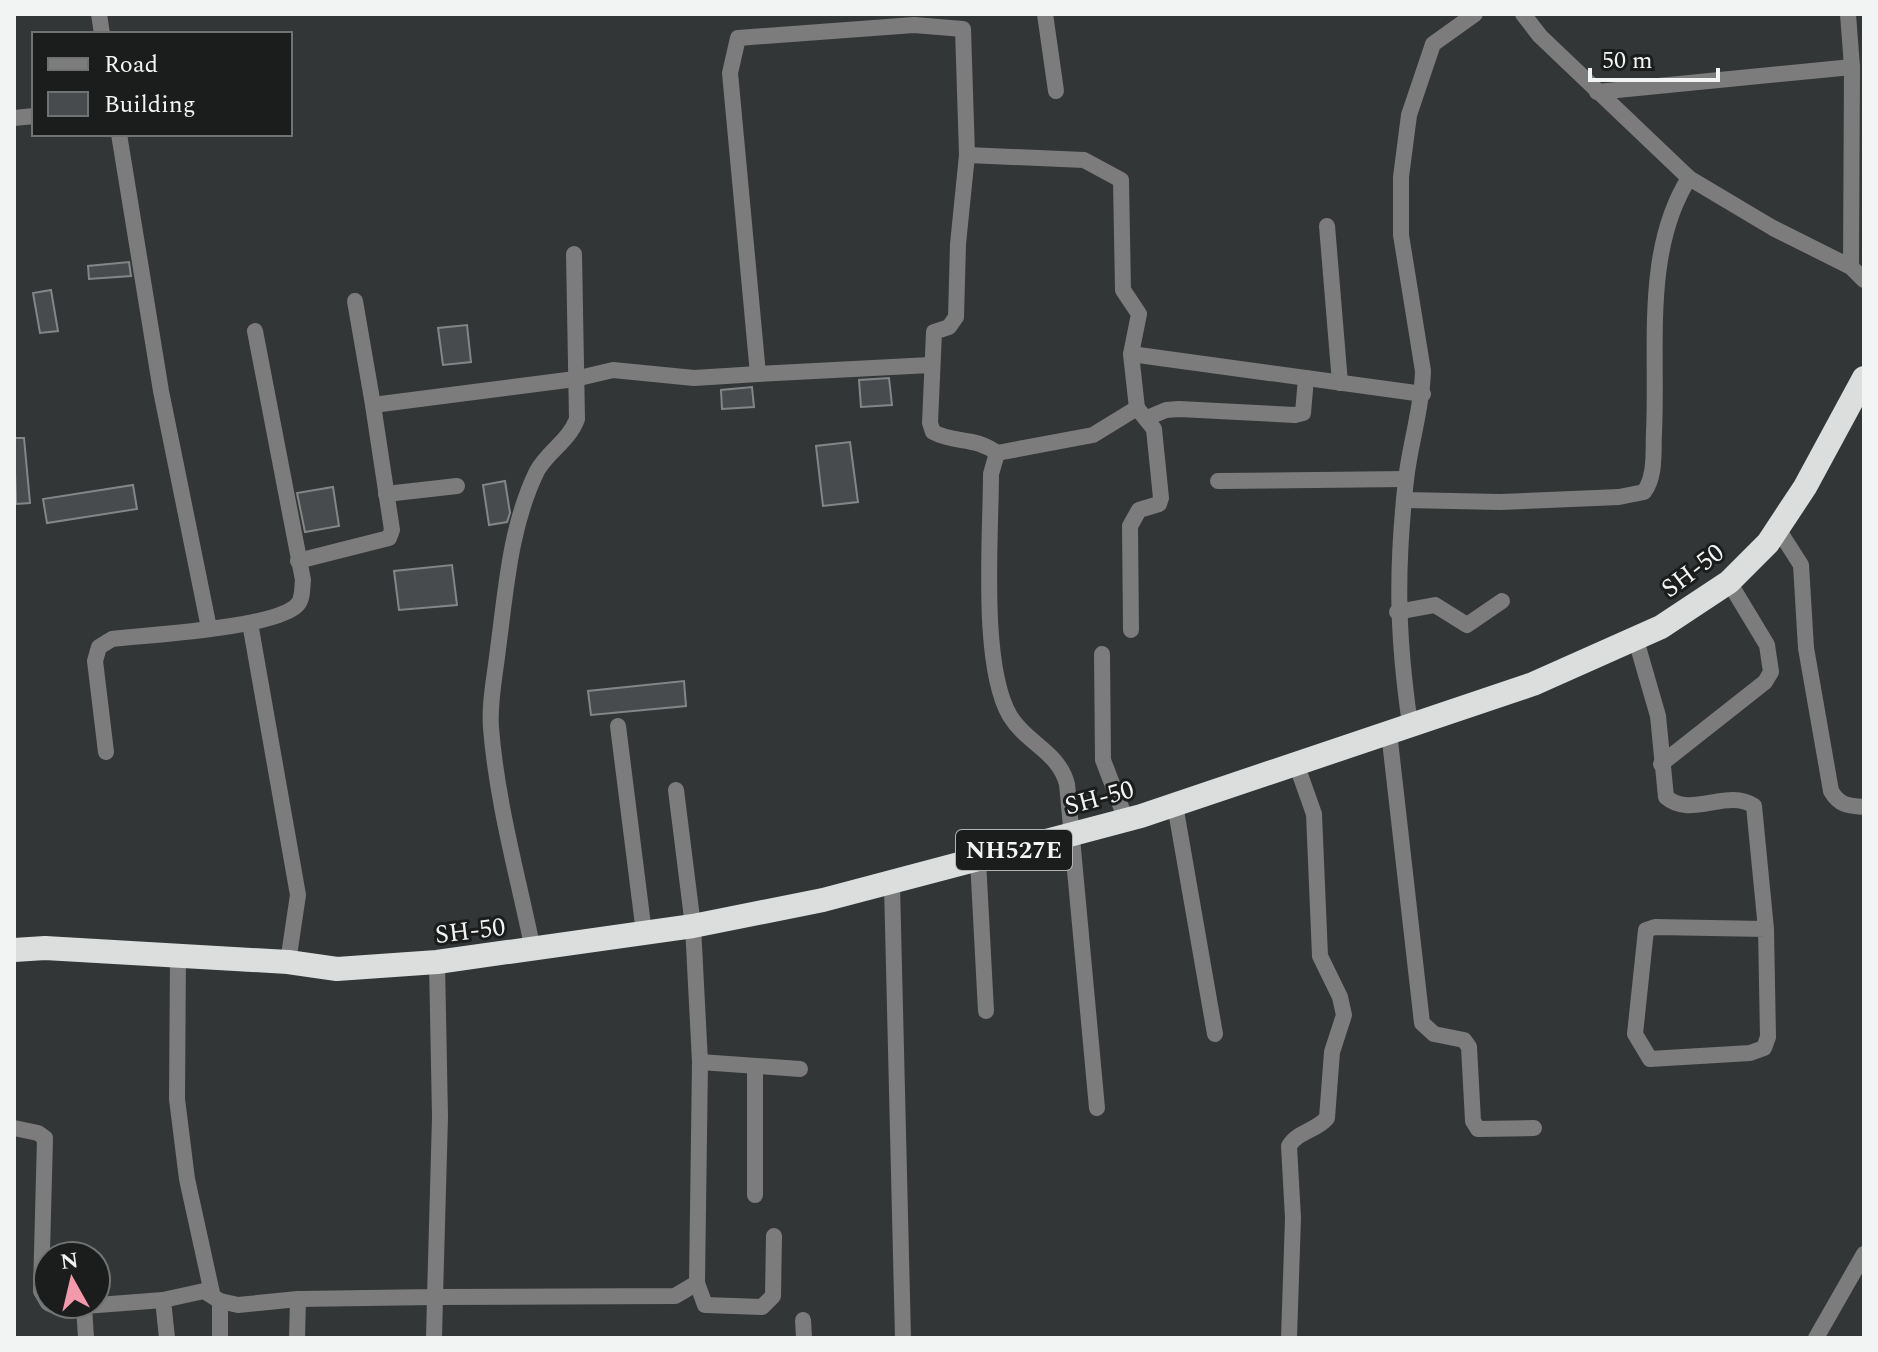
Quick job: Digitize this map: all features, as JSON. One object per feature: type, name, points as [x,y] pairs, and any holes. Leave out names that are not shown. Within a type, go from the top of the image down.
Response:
[{"type":"highway","name":"SH-50","points":[[14,950],[45,948],[288,962],[337,969],[437,962],[693,926],[892,885],[1175,805],[1533,684],[1636,640],[1729,582],[1778,529],[1805,487],[1864,378]]},
{"type":"street","points":[[1045,14],[1056,91]]},
{"type":"street","points":[[1475,14],[1433,44],[1409,115],[1401,177],[1401,235],[1423,371],[1423,394],[1406,479],[1400,531],[1397,612],[1399,728],[1422,1023],[1434,1034],[1464,1040],[1469,1047],[1473,1121],[1478,1129],[1534,1128]]},
{"type":"street","points":[[1523,14],[1540,36],[1689,178],[1773,228],[1851,267],[1864,280]]},
{"type":"street","points":[[1848,14],[1852,67],[1851,267]]},
{"type":"street","points":[[758,374],[730,73],[738,38],[963,21],[967,155],[958,244],[956,317],[949,327],[934,332],[930,365],[933,432],[943,437],[979,441],[997,453],[1093,435],[1142,413],[1179,409],[1295,415],[1303,413],[1306,378]]},
{"type":"street","points":[[1597,92],[1852,67]]},
{"type":"street","points":[[119,136],[161,391],[209,628]]},
{"type":"street","points":[[967,155],[1084,160],[1121,180],[1123,290],[1139,314],[1131,354],[1142,413],[1156,437],[1161,498],[1153,507],[1139,510],[1130,526],[1131,630]]},
{"type":"street","points":[[1405,500],[1500,502],[1628,496],[1644,492],[1652,473],[1657,360],[1656,276],[1676,199],[1689,178]]},
{"type":"street","points":[[1327,226],[1340,383]]},
{"type":"street","points":[[533,950],[501,793],[491,727],[491,700],[508,565],[538,470],[566,440],[577,419],[574,254]]},
{"type":"street","points":[[298,561],[389,538],[392,530],[355,301]]},
{"type":"street","points":[[106,752],[95,661],[99,647],[112,639],[250,623],[298,605],[303,580],[255,331]]},
{"type":"street","points":[[1131,354],[1423,394]]},
{"type":"street","points":[[373,405],[575,379],[613,370],[694,378],[930,365]]},
{"type":"street","points":[[997,453],[991,474],[991,642],[1011,717],[1055,757],[1064,771],[1074,833],[1097,1108]]},
{"type":"street","points":[[1218,481],[1406,479]]},
{"type":"street","points":[[386,494],[457,486]]},
{"type":"street","points":[[1778,529],[1801,565],[1806,648],[1831,791],[1836,800],[1848,806],[1864,807]]},
{"type":"street","points":[[1661,764],[1765,682],[1771,672],[1767,645],[1729,582]]},
{"type":"street","points":[[1397,612],[1435,605],[1467,625],[1502,601]]},
{"type":"street","points":[[250,623],[298,895],[298,912],[288,962]]},
{"type":"street","points":[[1636,640],[1658,716],[1663,788],[1673,803],[1684,806],[1732,799],[1745,800],[1754,806],[1766,929],[1768,1037],[1764,1048],[1750,1053],[1650,1059],[1635,1034],[1646,930],[1766,929]]},
{"type":"street","points":[[1102,654],[1103,760],[1126,820]]},
{"type":"street","points":[[618,726],[644,933]]},
{"type":"street","points":[[1289,1338],[1293,1218],[1289,1146],[1295,1137],[1320,1125],[1327,1118],[1332,1052],[1344,1015],[1340,997],[1320,956],[1314,814],[1297,766]]},
{"type":"street","points":[[676,790],[693,926],[700,1062],[697,1283],[705,1305],[762,1307],[773,1296],[774,1236]]},
{"type":"street","points":[[1175,805],[1215,1034]]},
{"type":"street","points":[[978,860],[986,1011]]},
{"type":"street","points":[[892,885],[903,1338]]},
{"type":"street","points":[[178,956],[177,1099],[187,1179],[216,1297],[220,1338]]},
{"type":"street","points":[[434,1338],[440,1117],[437,962]]},
{"type":"street","points":[[700,1062],[800,1069]]},
{"type":"street","points":[[755,1066],[755,1195]]},
{"type":"street","points":[[14,1128],[38,1133],[45,1138],[42,1240]]},
{"type":"street","points":[[1816,1338],[1857,1285],[1864,1254]]},
{"type":"street","points":[[112,1304],[163,1300],[204,1291],[238,1305],[298,1299],[675,1296],[697,1283]]},
{"type":"street","points":[[297,1338],[298,1299]]},
{"type":"street","points":[[163,1300],[167,1338]]},
{"type":"street","points":[[803,1320],[804,1338]]},
{"type":"building","points":[[129,262],[131,276],[89,279],[88,266]]},
{"type":"building","points":[[51,290],[58,331],[40,333],[33,293]]},
{"type":"building","points":[[467,325],[471,362],[443,365],[438,328]]},
{"type":"building","points":[[889,378],[892,405],[861,407],[859,380]]},
{"type":"building","points":[[752,387],[754,407],[722,409],[721,390]]},
{"type":"building","points":[[14,438],[24,438],[30,503],[16,504]]},
{"type":"building","points":[[850,442],[858,502],[823,506],[816,446]]},
{"type":"building","points":[[505,481],[510,513],[507,522],[489,525],[483,485]]},
{"type":"building","points":[[133,485],[137,509],[47,523],[43,499]]},
{"type":"building","points":[[333,487],[339,526],[305,532],[297,493]]},
{"type":"building","points":[[452,565],[457,605],[399,610],[394,571]]},
{"type":"building","points":[[684,681],[686,706],[591,715],[588,691]]}]
